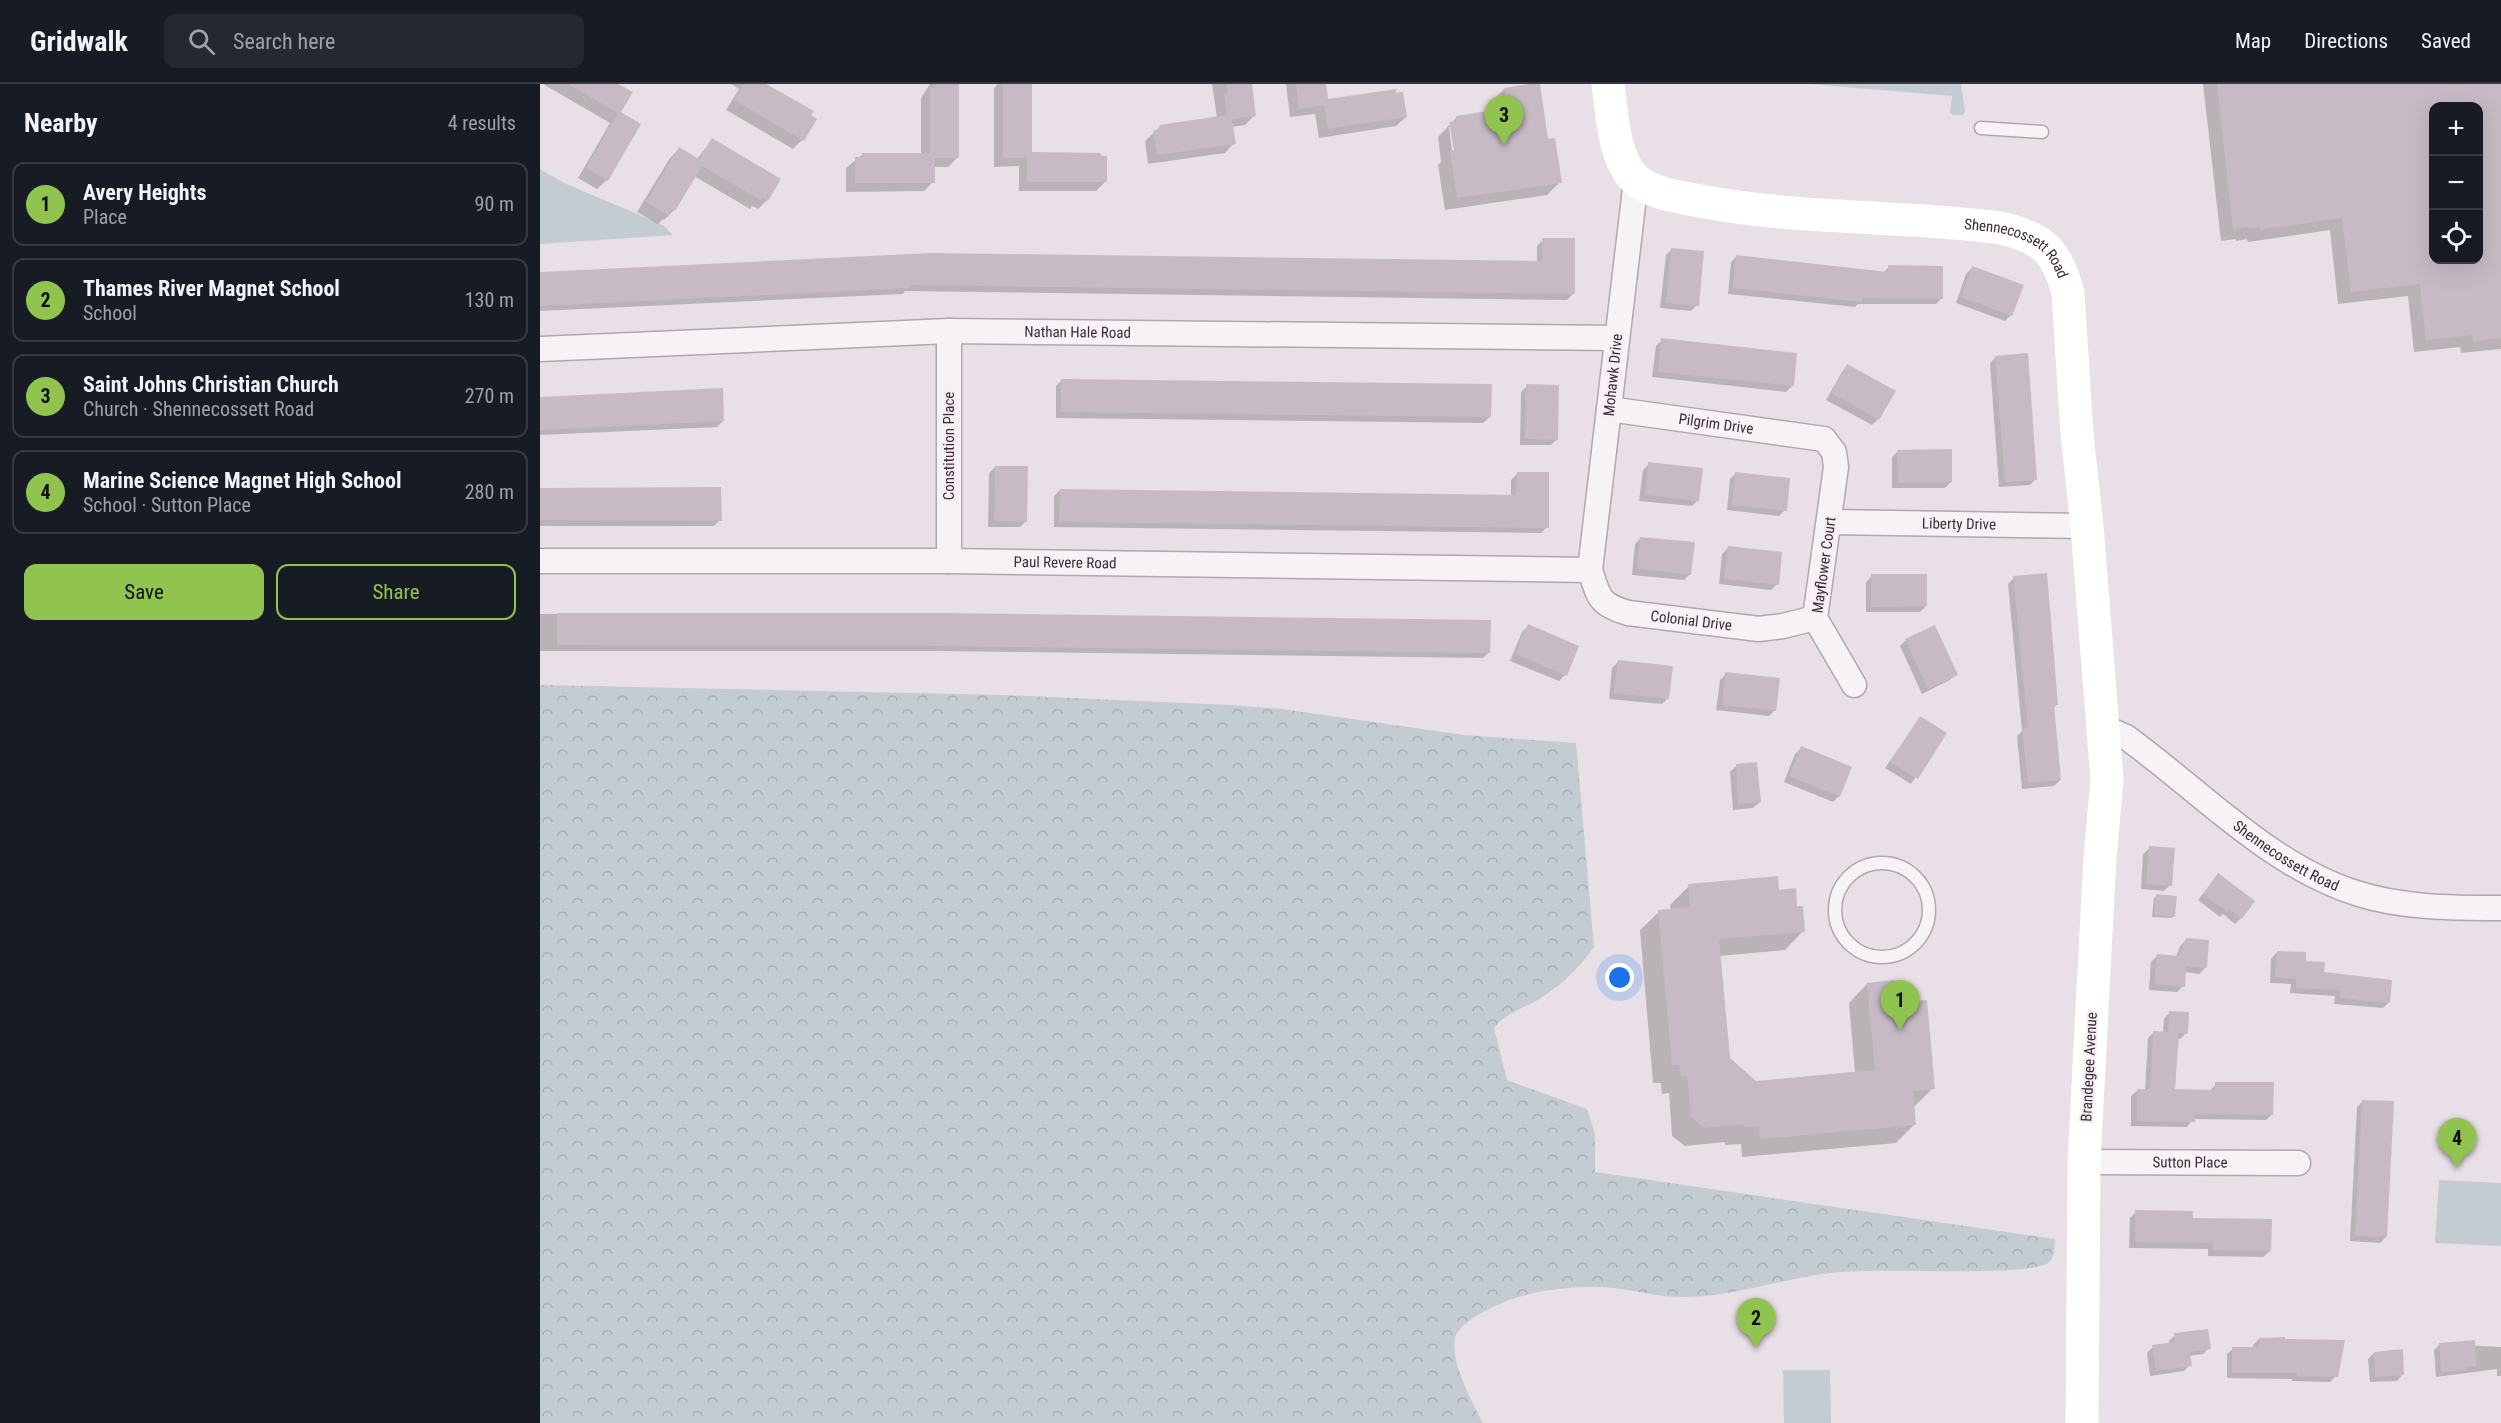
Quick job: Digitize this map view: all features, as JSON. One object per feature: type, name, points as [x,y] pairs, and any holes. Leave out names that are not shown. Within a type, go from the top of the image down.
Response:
[{"type":"street","points":[[1608,84],[1617,147],[1636,180]]},
{"type":"street","name":"Mohawk Drive","points":[[1590,570],[1636,180]]},
{"type":"street","name":"Shennecossett Road","points":[[1636,180],[1651,189],[1673,196],[1783,214],[1988,226],[2014,231],[2042,245],[2054,255],[2068,293],[2077,434],[2103,719],[2269,848],[2317,878],[2356,894],[2396,903],[2420,906],[2501,908]]},
{"type":"street","name":"Nathan Hale Road","points":[[540,349],[949,331],[1617,339]]},
{"type":"street","name":"Constitution Place","points":[[949,331],[949,561]]},
{"type":"street","name":"Pilgrim Drive","points":[[1609,409],[1824,439]]},
{"type":"street","name":"Mayflower Court","points":[[1824,439],[1834,452],[1836,467],[1815,618],[1833,653],[1854,685]]},
{"type":"street","name":"Liberty Drive","points":[[1830,522],[2087,526]]},
{"type":"street","name":"Paul Revere Road","points":[[540,561],[949,561],[1590,570]]},
{"type":"street","name":"Colonial Drive","points":[[1590,570],[1600,599],[1613,609],[1628,613],[1759,629],[1815,618]]},
{"type":"street","name":"Brandegee Avenue","points":[[2082,1423],[2084,1162],[2106,780],[2103,719]]},
{"type":"street","name":"Sutton Place","points":[[2084,1162],[2298,1163]]},
{"type":"lane","points":[[1981,128],[2042,132]]},
{"type":"lane","points":[[1876,863],[1893,864],[1907,870],[1919,881],[1927,895],[1929,911],[1926,927],[1917,940],[1899,953],[1877,957],[1863,952],[1850,944],[1841,933],[1836,919],[1835,904],[1839,889],[1848,877],[1861,868],[1876,863]]},
{"type":"green space","points":[[1810,84],[1961,84],[1965,111],[1963,115],[1953,115],[1950,112],[1952,96]]},
{"type":"green space","points":[[540,169],[564,183],[663,225],[673,235],[540,244]]},
{"type":"green space","points":[[540,685],[1003,695],[1230,705],[1282,709],[1464,735],[1576,743],[1594,947],[1561,984],[1536,1001],[1508,1015],[1494,1028],[1507,1080],[1587,1109],[1595,1134],[1595,1172],[2055,1239],[2052,1258],[2044,1265],[2012,1270],[1875,1271],[1821,1274],[1707,1296],[1667,1296],[1593,1287],[1552,1290],[1522,1296],[1494,1306],[1473,1318],[1458,1331],[1455,1338],[1454,1348],[1459,1370],[1483,1423],[540,1423]]},
{"type":"green space","points":[[2439,1180],[2501,1183],[2501,1246],[2435,1243]]},
{"type":"green space","points":[[1783,1370],[1830,1370],[1831,1423],[1784,1423]]},
{"type":"building","points":[[568,84],[618,84],[633,92],[621,112],[641,124],[608,181],[586,168],[618,113]]},
{"type":"building","points":[[744,84],[766,84],[814,111],[811,115],[817,119],[804,141],[734,100]]},
{"type":"building","points":[[934,84],[959,84],[959,158],[935,158],[935,183],[855,183],[855,157],[862,157],[862,153],[930,153],[930,87],[934,88]]},
{"type":"building","points":[[1003,84],[1032,84],[1032,152],[1101,153],[1101,156],[1107,156],[1107,182],[1027,182],[1027,158],[1003,158]]},
{"type":"building","points":[[1227,84],[1252,84],[1256,116],[1232,119],[1236,144],[1157,155],[1153,130],[1160,129],[1159,125],[1227,115],[1224,94],[1228,94]]},
{"type":"building","points":[[1296,84],[1326,84],[1328,99],[1396,89],[1396,93],[1403,92],[1407,117],[1328,129],[1324,105],[1299,109]]},
{"type":"building","points":[[1540,84],[1548,139],[1555,138],[1562,183],[1457,198],[1450,151],[1454,150],[1449,122],[1457,121],[1456,116],[1507,108],[1504,88]]},
{"type":"building","points":[[2217,84],[2501,84],[2501,338],[2473,341],[2472,335],[2426,340],[2420,284],[2351,292],[2342,218],[2260,230],[2260,227],[2249,229],[2248,227],[2233,229]]},
{"type":"building","points":[[712,138],[781,179],[768,201],[762,197],[761,200],[702,166],[675,211],[672,209],[668,215],[646,202],[679,147],[699,159]]},
{"type":"building","points":[[1542,238],[1575,238],[1575,294],[910,285],[910,288],[540,306],[540,272],[932,253],[1542,261]]},
{"type":"building","points":[[1671,248],[1704,251],[1699,306],[1666,303]]},
{"type":"building","points":[[1736,255],[1888,272],[1888,265],[1943,266],[1943,299],[1863,298],[1862,302],[1733,288]]},
{"type":"building","points":[[1972,266],[2024,285],[2012,316],[1961,297]]},
{"type":"building","points":[[1661,338],[1797,353],[1794,386],[1658,372]]},
{"type":"building","points":[[2028,353],[2037,480],[2005,482],[1995,356]]},
{"type":"building","points":[[1847,364],[1896,391],[1879,420],[1831,393]]},
{"type":"building","points":[[1061,379],[1492,384],[1491,417],[1061,412]]},
{"type":"building","points":[[1526,384],[1559,385],[1558,440],[1525,439]]},
{"type":"building","points":[[723,388],[724,421],[540,430],[540,397]]},
{"type":"building","points":[[1952,449],[1952,482],[1898,483],[1897,450]]},
{"type":"building","points":[[1648,462],[1703,468],[1699,501],[1645,495]]},
{"type":"building","points":[[995,466],[1028,466],[1027,522],[994,521]]},
{"type":"building","points":[[1517,472],[1549,472],[1549,528],[1059,522],[1060,489],[1516,495]]},
{"type":"building","points":[[1735,472],[1790,478],[1787,511],[1732,505]]},
{"type":"building","points":[[721,487],[722,521],[540,520],[540,488]]},
{"type":"building","points":[[1640,537],[1695,542],[1691,575],[1637,569]]},
{"type":"building","points":[[1728,546],[1782,552],[1779,585],[1724,579]]},
{"type":"building","points":[[2047,573],[2058,705],[2054,705],[2061,780],[2028,783],[2022,729],[2028,728],[2013,576]]},
{"type":"building","points":[[1871,574],[1927,574],[1927,606],[1871,607]]},
{"type":"building","points":[[557,613],[944,613],[1491,620],[1490,653],[944,646],[557,645]]},
{"type":"building","points":[[1528,624],[1579,646],[1567,676],[1515,654]]},
{"type":"building","points":[[1935,625],[1958,675],[1928,689],[1905,639]]},
{"type":"building","points":[[1618,660],[1673,666],[1669,699],[1614,693]]},
{"type":"building","points":[[1725,672],[1780,678],[1776,711],[1722,705]]},
{"type":"building","points":[[1920,716],[1947,733],[1918,779],[1890,762]]},
{"type":"building","points":[[1801,746],[1852,767],[1840,797],[1789,776]]},
{"type":"building","points":[[1757,762],[1761,802],[1738,804],[1736,764]]},
{"type":"building","points":[[2149,846],[2175,848],[2172,886],[2146,884]]},
{"type":"building","points":[[2218,873],[2255,901],[2242,919],[2229,909],[2227,912],[2203,894]]},
{"type":"building","points":[[1778,876],[1779,890],[1796,888],[1797,906],[1803,906],[1805,932],[1719,939],[1730,1058],[1756,1081],[1875,1070],[1867,983],[1894,980],[1894,986],[1911,985],[1913,1001],[1927,1000],[1935,1089],[1913,1091],[1916,1125],[1760,1139],[1759,1126],[1744,1127],[1743,1124],[1704,1128],[1691,1117],[1687,1075],[1681,1076],[1679,1065],[1672,1065],[1658,910],[1690,907],[1688,884]]},
{"type":"building","points":[[2156,894],[2177,896],[2175,917],[2154,915]]},
{"type":"building","points":[[2186,938],[2209,940],[2207,968],[2186,966],[2185,987],[2154,984],[2157,954],[2179,956]]},
{"type":"building","points":[[2277,951],[2306,952],[2306,961],[2325,962],[2324,972],[2392,980],[2390,1003],[2340,998],[2340,990],[2296,988],[2296,979],[2275,977]]},
{"type":"building","points":[[2169,1011],[2189,1012],[2188,1034],[2179,1033],[2175,1089],[2215,1090],[2215,1082],[2274,1082],[2273,1115],[2195,1114],[2195,1122],[2137,1121],[2137,1089],[2150,1089],[2153,1031],[2168,1032]]},
{"type":"building","points":[[2362,1100],[2394,1101],[2387,1237],[2355,1236]]},
{"type":"building","points":[[2135,1210],[2193,1211],[2193,1218],[2272,1219],[2271,1251],[2213,1250],[2213,1243],[2135,1242]]},
{"type":"building","points":[[2208,1329],[2211,1349],[2190,1352],[2192,1366],[2156,1371],[2152,1345],[2175,1342],[2174,1333]]},
{"type":"building","points":[[2285,1337],[2285,1339],[2345,1340],[2338,1377],[2297,1376],[2297,1373],[2232,1373],[2232,1347],[2259,1347],[2259,1338]]},
{"type":"building","points":[[2475,1340],[2477,1366],[2467,1367],[2467,1370],[2441,1372],[2439,1343]]},
{"type":"building","points":[[2403,1349],[2404,1375],[2375,1377],[2374,1352]]},
{"type":"place","name":"Saint Johns Christian Church","points":[[1504,145]]},
{"type":"place","name":"Avery Heights","points":[[1900,1030]]},
{"type":"place","name":"Marine Science Magnet High School","points":[[2457,1168]]},
{"type":"place","name":"Thames River Magnet School","points":[[1756,1348]]}]
